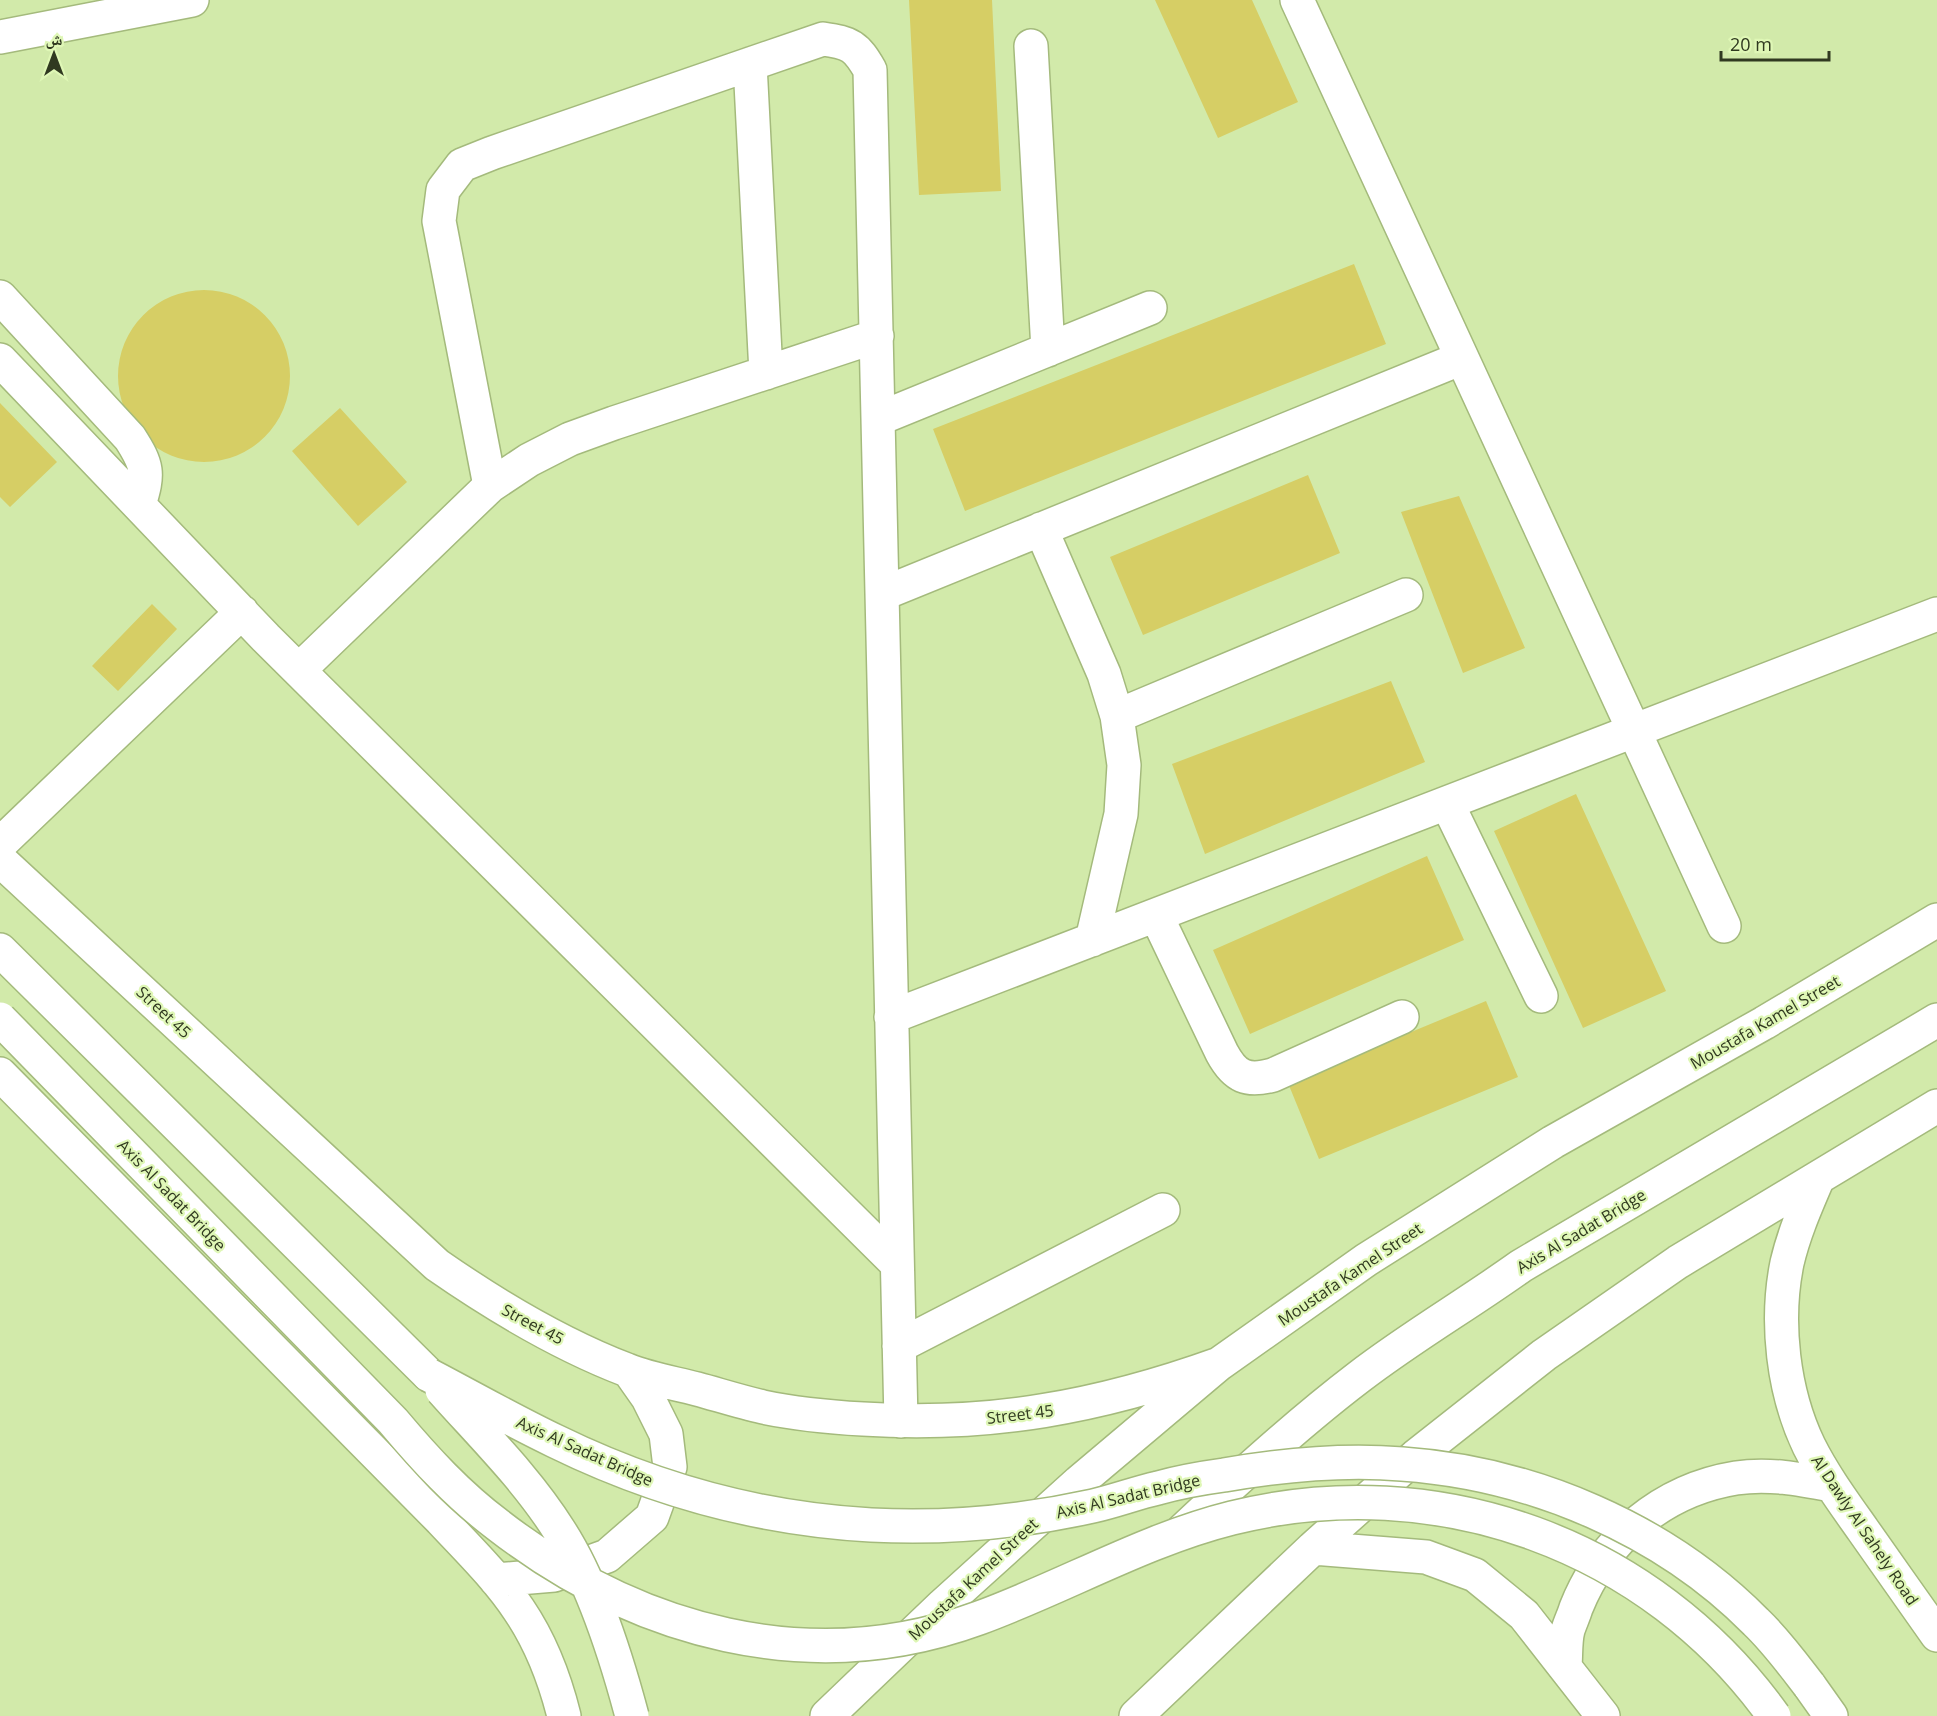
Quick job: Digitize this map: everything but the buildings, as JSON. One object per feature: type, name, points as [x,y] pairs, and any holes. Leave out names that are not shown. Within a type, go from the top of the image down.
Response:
[{"type":"main road","points":[[0,37],[79,11],[192,0]]},
{"type":"main road","points":[[1297,0],[1724,926]]},
{"type":"main road","points":[[490,486],[439,221],[443,190],[462,165],[823,39],[843,42],[860,53],[870,70],[901,1421]]},
{"type":"main road","points":[[1031,46],[1048,350]]},
{"type":"main road","points":[[750,64],[766,373]]},
{"type":"main road","points":[[0,297],[130,438],[143,458],[146,482],[139,505]]},
{"type":"main road","points":[[878,419],[1150,308]]},
{"type":"main road","points":[[299,670],[490,486],[529,460],[570,439],[877,336]]},
{"type":"main road","points":[[882,594],[1462,358]]},
{"type":"main road","points":[[0,360],[299,670],[896,1263]]},
{"type":"main road","points":[[1041,529],[1104,674],[1118,716],[1124,765],[1120,813],[1092,940]]},
{"type":"main road","points":[[1118,716],[1406,595]]},
{"type":"main road","points":[[0,844],[242,612]]},
{"type":"main road","points":[[891,1017],[1937,614]]},
{"type":"main road","points":[[1447,803],[1541,996]]},
{"type":"main road","name":"Street 45","points":[[0,860],[436,1265],[486,1299],[537,1329],[629,1371],[763,1407],[821,1416],[937,1422],[1052,1411],[1165,1384],[1219,1364]]},
{"type":"main road","points":[[1156,915],[1222,1053],[1230,1067],[1242,1076],[1258,1079],[1273,1075],[1402,1017]]},
{"type":"main road","name":"Moustafa Kamel Street","points":[[827,1716],[943,1605],[1062,1497],[1219,1364],[1366,1260],[1553,1142],[1764,1023],[1937,920]]},
{"type":"main road","name":"Axis Al Sadat Bridge","points":[[0,950],[429,1375],[525,1483],[560,1530],[585,1579],[606,1629],[632,1716]]},
{"type":"main road","name":"Axis Al Sadat Bridge","points":[[0,1019],[393,1421],[459,1492],[496,1524],[535,1552],[576,1577],[662,1617],[708,1631],[754,1641],[802,1646],[849,1646],[894,1641],[979,1618],[1180,1533],[1284,1508],[1337,1503],[1388,1504],[1438,1509],[1487,1518],[1535,1533],[1611,1568],[1680,1614],[1741,1674],[1774,1716]]},
{"type":"main road","name":"Axis Al Sadat Bridge","points":[[1180,1533],[1298,1425],[1416,1337],[1473,1301],[1521,1266],[1937,1020]]},
{"type":"main road","points":[[0,1074],[433,1513],[496,1580],[520,1612],[543,1654],[564,1716]]},
{"type":"main road","points":[[1136,1716],[1313,1548],[1416,1456],[1544,1355],[1678,1262],[1937,1106]]},
{"type":"main road","name":"Al Dawly Al Sahely Road","points":[[1818,1178],[1799,1220],[1787,1264],[1782,1310],[1784,1356],[1793,1402],[1809,1445],[1831,1485],[1937,1635]]},
{"type":"main road","points":[[899,1346],[1162,1210]]},
{"type":"main road","points":[[496,1580],[554,1575],[607,1556],[652,1517],[670,1467],[666,1434],[648,1398],[629,1371]]},
{"type":"main road","name":"Axis Al Sadat Bridge","points":[[429,1375],[556,1442],[657,1483],[708,1499],[760,1511],[824,1521],[926,1526],[995,1522],[1097,1505],[1158,1488],[1221,1475],[1285,1466],[1353,1462],[1402,1464],[1499,1479],[1547,1493],[1593,1511],[1636,1533],[1678,1559],[1718,1588],[1755,1620],[1784,1651],[1831,1716]]},
{"type":"main road","points":[[1565,1666],[1568,1630],[1585,1585],[1612,1546],[1648,1514],[1690,1491],[1736,1478],[1784,1476],[1831,1485]]},
{"type":"main road","points":[[1313,1548],[1426,1557],[1475,1575],[1524,1615],[1603,1716]]}]
